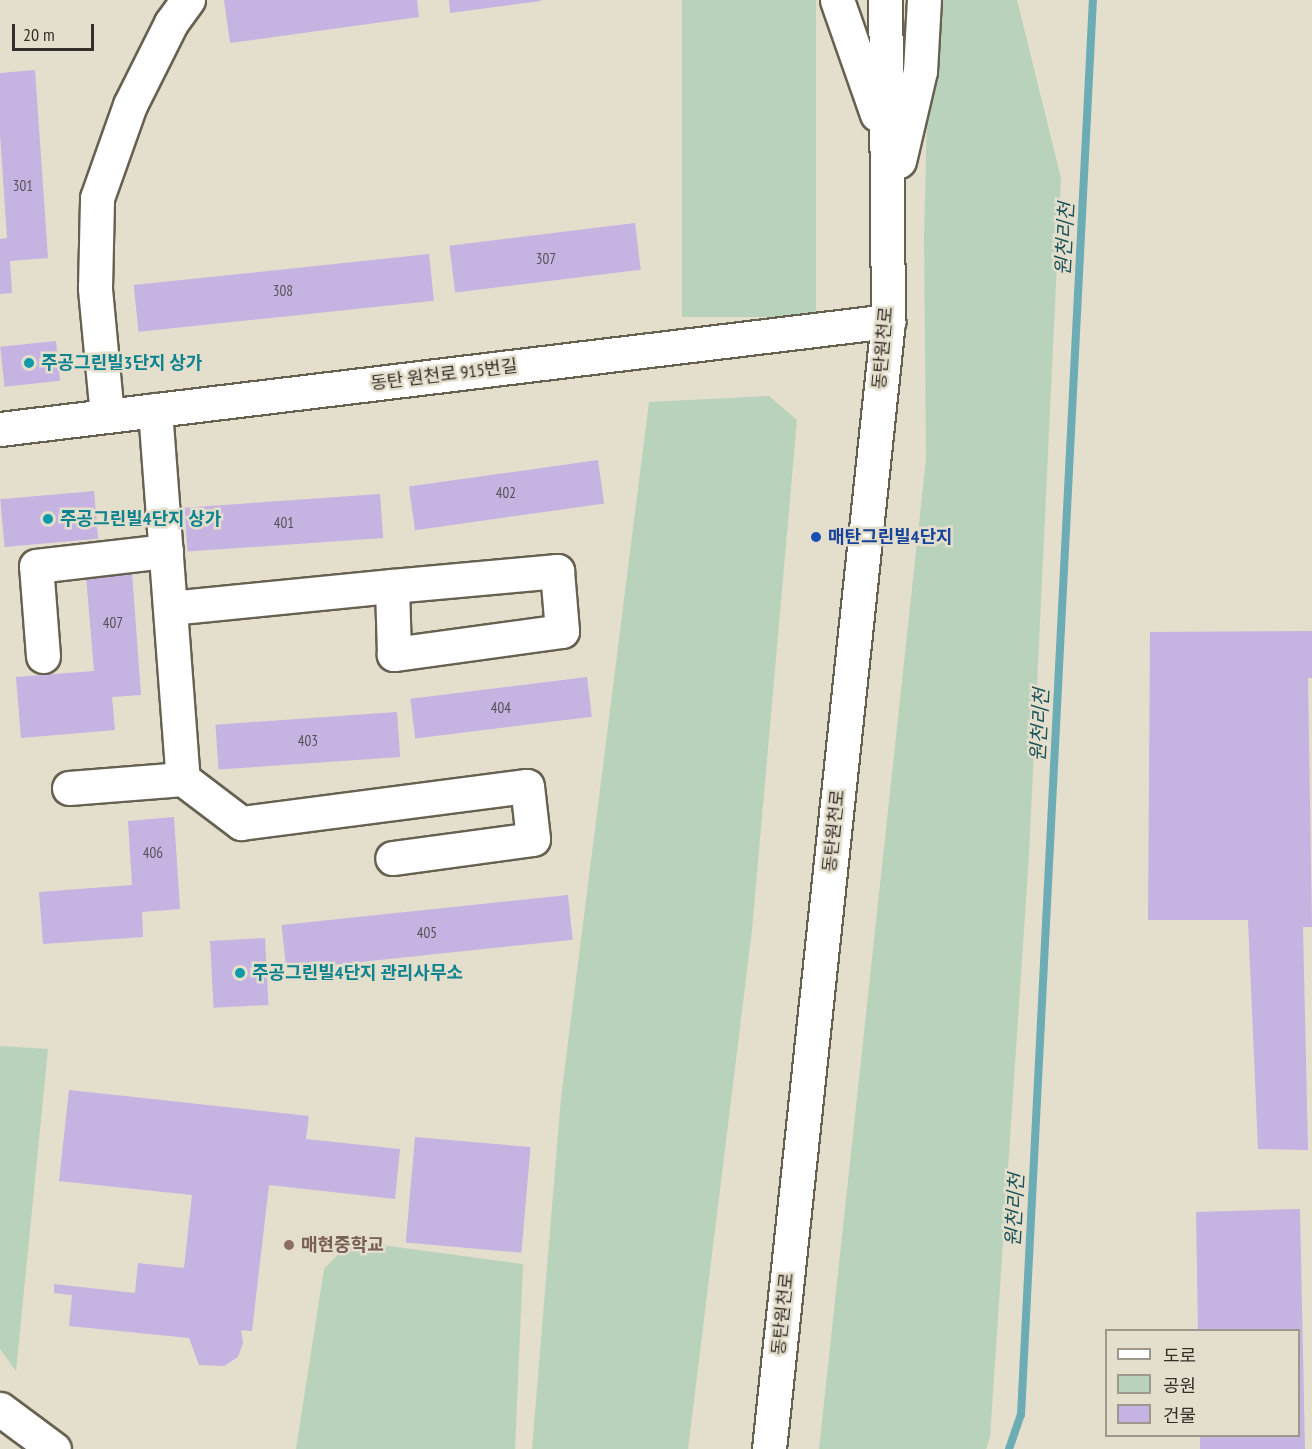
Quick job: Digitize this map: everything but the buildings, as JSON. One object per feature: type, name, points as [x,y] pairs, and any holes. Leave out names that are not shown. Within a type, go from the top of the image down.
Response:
[{"type":"main road","points":[[107,416],[95,288],[98,198],[130,105],[171,22],[188,0]]},
{"type":"main road","name":"동탄원천로","points":[[837,0],[886,138]]},
{"type":"main road","name":"동탄원천로","points":[[769,1449],[888,321],[885,0]]},
{"type":"main road","name":"동탄원천로","points":[[887,212],[920,71],[924,0]]},
{"type":"main road","name":"동탄 원천로 915번길","points":[[0,429],[888,321]]},
{"type":"main road","points":[[155,410],[183,779]]},
{"type":"main road","points":[[43,656],[36,566],[166,551]]},
{"type":"main road","points":[[170,608],[392,586],[557,570],[562,631],[393,654],[392,586]]},
{"type":"main road","points":[[69,788],[183,779],[241,823],[527,786],[533,839],[392,858]]},
{"type":"main road","points":[[0,1409],[54,1449]]},
{"type":"green space","points":[[682,0],[816,0],[816,317],[682,317]]},
{"type":"green space","points":[[930,0],[1017,0],[1061,178],[1029,855],[990,1437],[986,1449],[819,1449],[926,459],[924,239]]},
{"type":"green space","points":[[769,396],[797,420],[752,930],[688,1449],[532,1449],[561,1098],[649,402]]},
{"type":"green space","points":[[0,1046],[48,1049],[16,1371],[0,1349]]},
{"type":"green space","points":[[351,1241],[523,1264],[515,1449],[296,1449],[324,1269]]},
{"type":"waterway","name":"원천리천","points":[[1009,1449],[1021,1415],[1093,0]]},
{"type":"place","name":"주공그린빌3단지 상가","points":[[29,363]]},
{"type":"place","name":"주공그린빌4단지 상가","points":[[48,519]]},
{"type":"place","name":"매탄그린빌4단지","points":[[816,537]]},
{"type":"place","name":"주공그린빌4단지 관리사무소","points":[[240,973]]},
{"type":"place","name":"매현중학교","points":[[289,1245]]}]
